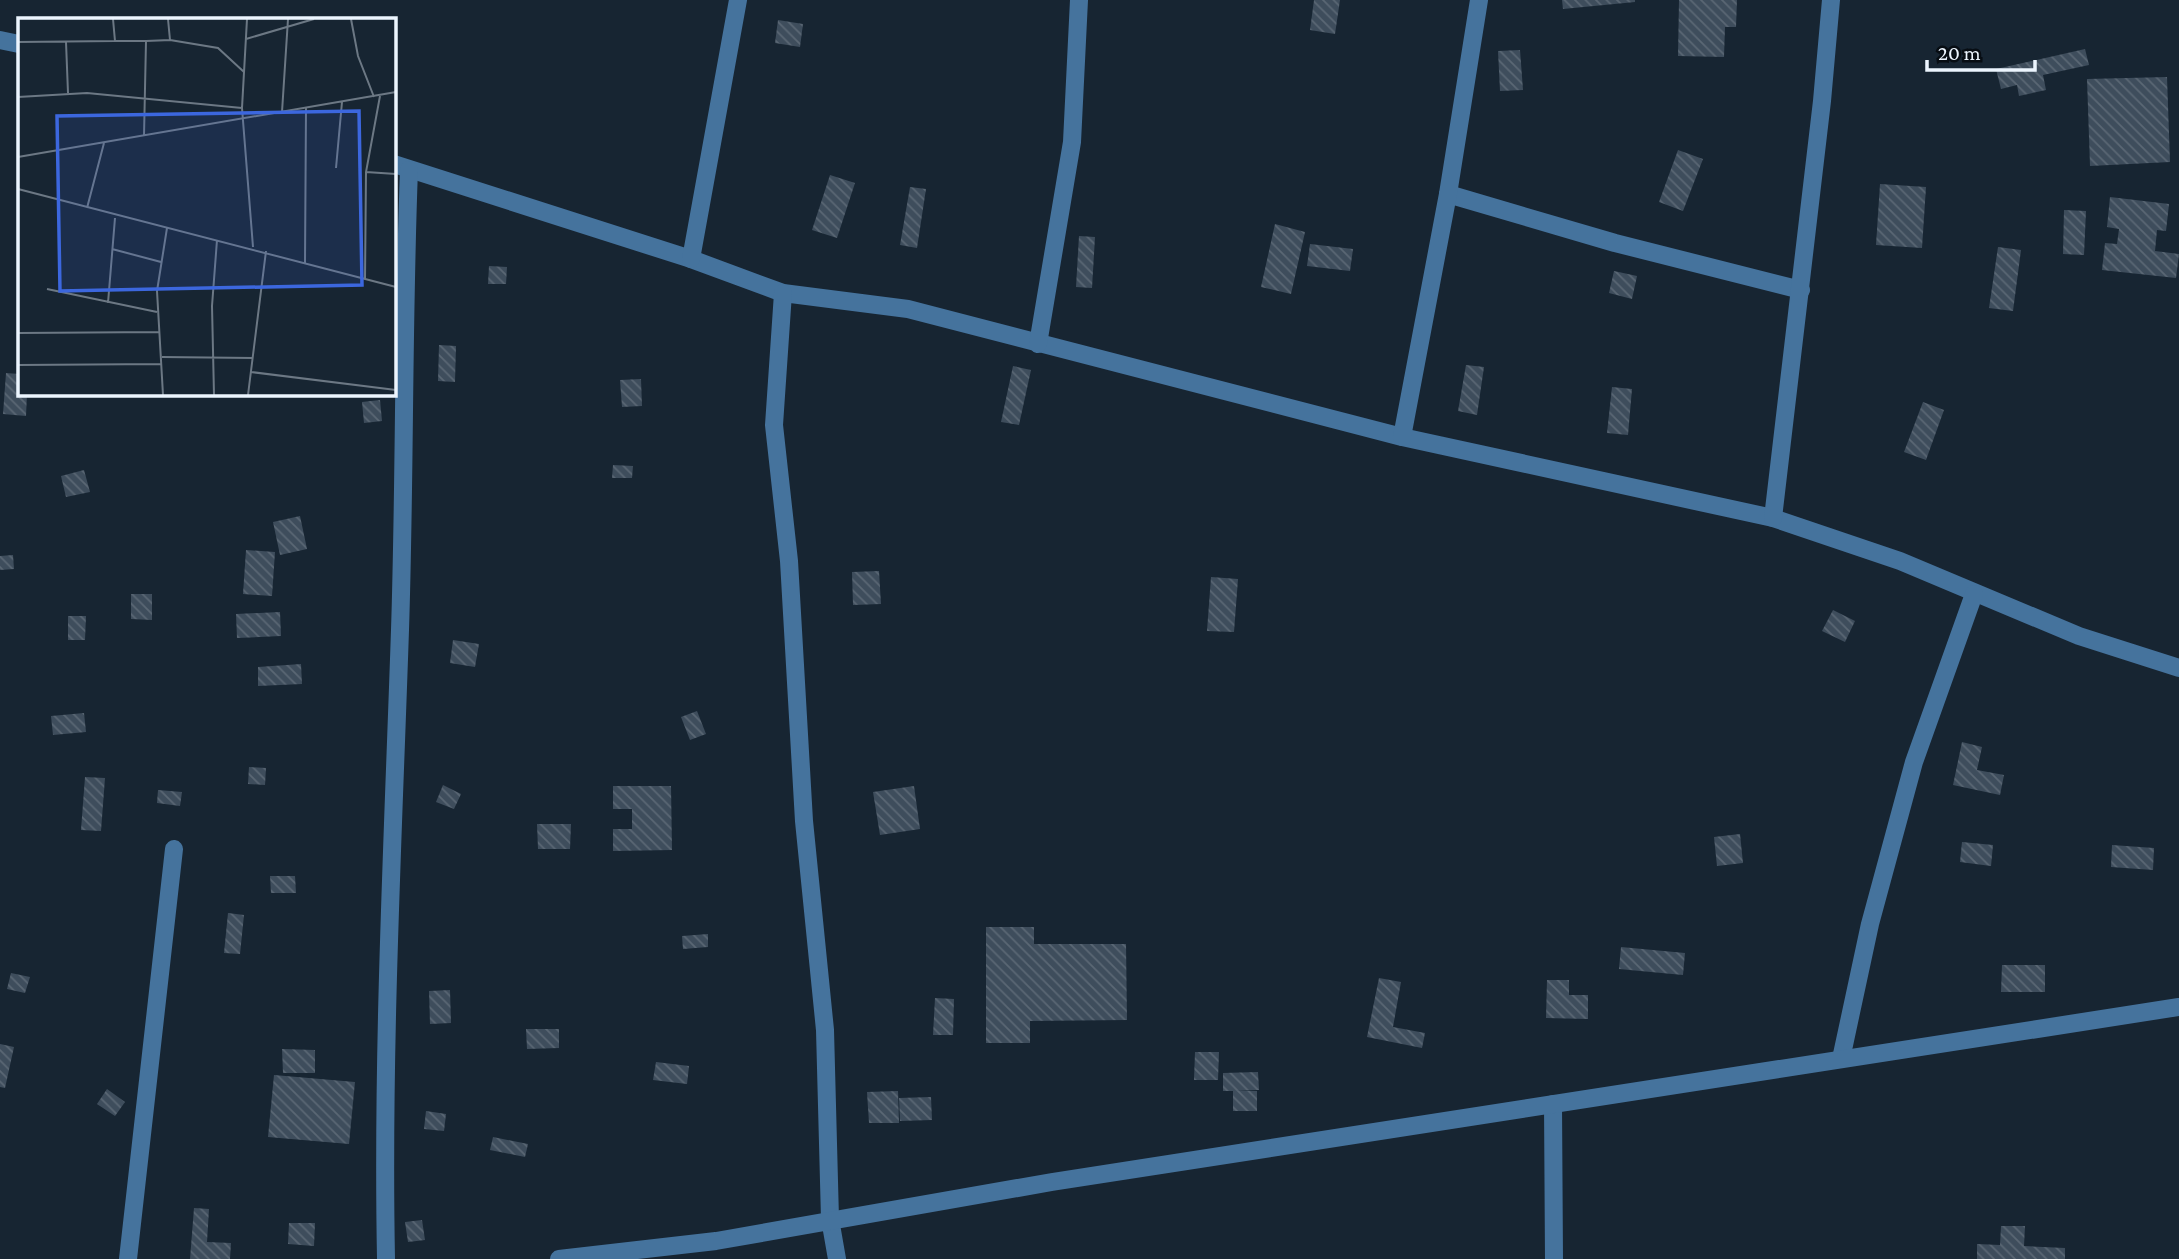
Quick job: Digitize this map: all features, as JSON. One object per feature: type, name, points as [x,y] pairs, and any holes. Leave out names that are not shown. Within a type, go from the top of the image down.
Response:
[{"type":"street","points":[[691,259],[738,0]]},
{"type":"street","points":[[1038,344],[1072,142],[1079,0]]},
{"type":"street","points":[[1402,437],[1448,194],[1479,0]]},
{"type":"street","points":[[1773,517],[1801,290],[1831,0]]},
{"type":"street","points":[[0,40],[18,44]]},
{"type":"street","points":[[386,1259],[384,1146],[388,901],[400,628],[401,167],[691,259],[783,293],[908,309],[1402,437],[1773,517],[1900,561],[2079,636],[2179,668]]},
{"type":"street","points":[[1448,194],[1615,243],[1801,290]]},
{"type":"street","points":[[783,293],[774,425],[789,561],[804,821],[825,1030],[830,1219],[837,1259]]},
{"type":"street","points":[[1841,1059],[1870,924],[1913,762],[1974,594]]},
{"type":"street","points":[[128,1259],[174,849]]},
{"type":"street","points":[[559,1259],[716,1241],[830,1219],[2179,1007]]},
{"type":"street","points":[[1553,1104],[1554,1259]]},
{"type":"building","points":[[1314,0],[1340,0],[1335,34],[1310,30]]},
{"type":"building","points":[[1562,0],[1635,0],[1635,2],[1563,9]]},
{"type":"building","points":[[1679,0],[1737,0],[1736,27],[1725,27],[1724,57],[1678,56]]},
{"type":"building","points":[[778,20],[803,24],[800,47],[775,43]]},
{"type":"building","points":[[2085,49],[2089,65],[2043,75],[2046,90],[2019,96],[2017,85],[2001,89],[1996,69]]},
{"type":"building","points":[[1520,50],[1523,90],[1500,91],[1498,51]]},
{"type":"building","points":[[2167,77],[2170,162],[2090,166],[2087,79]]},
{"type":"building","points":[[1678,150],[1703,159],[1683,211],[1659,202]]},
{"type":"building","points":[[830,175],[855,183],[837,238],[812,230]]},
{"type":"building","points":[[1880,184],[1926,187],[1922,248],[1876,245]]},
{"type":"building","points":[[910,187],[926,189],[917,248],[900,245]]},
{"type":"building","points":[[2110,197],[2169,204],[2166,231],[2157,230],[2155,251],[2179,254],[2176,278],[2102,270],[2105,243],[2117,244],[2119,229],[2107,227]]},
{"type":"building","points":[[2064,210],[2086,211],[2084,255],[2063,254]]},
{"type":"building","points":[[1275,224],[1305,232],[1291,294],[1261,287]]},
{"type":"building","points":[[1079,236],[1095,237],[1092,288],[1076,287]]},
{"type":"building","points":[[1310,244],[1353,249],[1350,271],[1307,266]]},
{"type":"building","points":[[1998,247],[2021,250],[2013,311],[1989,308]]},
{"type":"building","points":[[489,266],[507,267],[506,284],[488,284]]},
{"type":"building","points":[[1614,271],[1637,276],[1632,299],[1609,293]]},
{"type":"building","points":[[439,345],[456,346],[455,382],[438,381]]},
{"type":"building","points":[[1466,365],[1484,367],[1477,415],[1458,411]]},
{"type":"building","points":[[1013,366],[1031,370],[1019,425],[1001,422]]},
{"type":"building","points":[[6,373],[18,374],[18,396],[27,396],[26,416],[3,414]]},
{"type":"building","points":[[641,379],[642,406],[622,407],[620,380]]},
{"type":"building","points":[[1612,387],[1632,389],[1628,435],[1607,433]]},
{"type":"building","points":[[380,400],[382,421],[364,423],[362,402]]},
{"type":"building","points":[[1923,402],[1944,410],[1926,460],[1904,452]]},
{"type":"building","points":[[613,465],[633,466],[632,478],[612,478]]},
{"type":"building","points":[[84,470],[90,492],[66,497],[61,476]]},
{"type":"building","points":[[300,516],[307,549],[280,555],[273,522]]},
{"type":"building","points":[[246,550],[275,552],[272,596],[243,594]]},
{"type":"building","points":[[13,555],[14,569],[0,570],[0,556]]},
{"type":"building","points":[[879,571],[881,604],[853,605],[852,572]]},
{"type":"building","points":[[1211,577],[1238,579],[1234,632],[1207,631]]},
{"type":"building","points":[[131,594],[152,594],[152,620],[131,619]]},
{"type":"building","points":[[1833,610],[1855,621],[1845,642],[1822,631]]},
{"type":"building","points":[[280,612],[281,636],[237,638],[236,614]]},
{"type":"building","points":[[68,616],[86,616],[85,640],[68,640]]},
{"type":"building","points":[[453,640],[479,644],[475,667],[450,663]]},
{"type":"building","points":[[301,664],[302,684],[258,686],[258,667]]},
{"type":"building","points":[[697,711],[706,734],[690,740],[681,717]]},
{"type":"building","points":[[84,713],[86,732],[53,735],[51,716]]},
{"type":"building","points":[[1962,742],[1982,747],[1977,770],[2004,775],[2000,795],[1953,785]]},
{"type":"building","points":[[249,767],[266,768],[265,785],[248,784]]},
{"type":"building","points":[[85,777],[105,778],[101,831],[81,830]]},
{"type":"building","points":[[443,785],[461,794],[454,809],[436,802]]},
{"type":"building","points":[[613,786],[671,786],[672,850],[613,851],[613,829],[632,829],[632,809],[613,809]]},
{"type":"building","points":[[914,786],[920,829],[880,835],[873,792]]},
{"type":"building","points":[[158,790],[182,792],[180,806],[157,803]]},
{"type":"building","points":[[537,824],[571,824],[570,849],[538,849]]},
{"type":"building","points":[[1740,834],[1743,863],[1717,866],[1714,837]]},
{"type":"building","points":[[1962,842],[1993,845],[1991,866],[1960,862]]},
{"type":"building","points":[[2112,845],[2154,848],[2153,870],[2111,867]]},
{"type":"building","points":[[270,876],[295,876],[296,893],[271,893]]},
{"type":"building","points":[[228,913],[244,915],[240,954],[224,953]]},
{"type":"building","points":[[986,927],[1034,927],[1034,944],[1126,944],[1127,1020],[1030,1021],[1030,1043],[986,1043]]},
{"type":"building","points":[[708,934],[708,947],[683,949],[682,936]]},
{"type":"building","points":[[1621,947],[1685,953],[1683,975],[1619,969]]},
{"type":"building","points":[[2002,965],[2045,965],[2045,992],[2001,992]]},
{"type":"building","points":[[11,973],[30,977],[25,993],[7,989]]},
{"type":"building","points":[[1379,978],[1401,982],[1393,1027],[1425,1033],[1422,1048],[1367,1037]]},
{"type":"building","points":[[1547,980],[1569,980],[1569,995],[1588,995],[1588,1019],[1546,1018]]},
{"type":"building","points":[[450,990],[451,1023],[430,1024],[429,991]]},
{"type":"building","points":[[935,998],[954,999],[953,1035],[933,1035]]},
{"type":"building","points":[[526,1029],[559,1029],[559,1048],[527,1049]]},
{"type":"building","points":[[0,1044],[14,1047],[5,1088],[0,1087]]},
{"type":"building","points":[[282,1049],[315,1050],[315,1073],[283,1073]]},
{"type":"building","points":[[1195,1052],[1219,1052],[1218,1080],[1194,1080]]},
{"type":"building","points":[[656,1062],[689,1066],[687,1084],[653,1080]]},
{"type":"building","points":[[1258,1072],[1259,1090],[1236,1090],[1257,1091],[1257,1111],[1233,1111],[1233,1091],[1223,1091],[1223,1073]]},
{"type":"building","points":[[274,1075],[355,1082],[349,1144],[268,1137]]},
{"type":"building","points":[[107,1089],[125,1102],[115,1116],[97,1104]]},
{"type":"building","points":[[898,1091],[899,1123],[869,1123],[867,1092]]},
{"type":"building","points":[[931,1097],[932,1120],[900,1121],[899,1098]]},
{"type":"building","points":[[426,1111],[446,1114],[444,1131],[424,1129]]},
{"type":"building","points":[[493,1137],[528,1144],[525,1157],[490,1150]]},
{"type":"building","points":[[194,1208],[209,1209],[207,1242],[231,1243],[230,1259],[190,1259]]},
{"type":"building","points":[[422,1220],[425,1240],[408,1242],[405,1222]]},
{"type":"building","points":[[289,1223],[315,1223],[314,1246],[288,1244]]},
{"type":"building","points":[[2001,1226],[2025,1226],[2024,1246],[2065,1248],[2065,1259],[1977,1259],[1977,1244],[2000,1245]]}]
